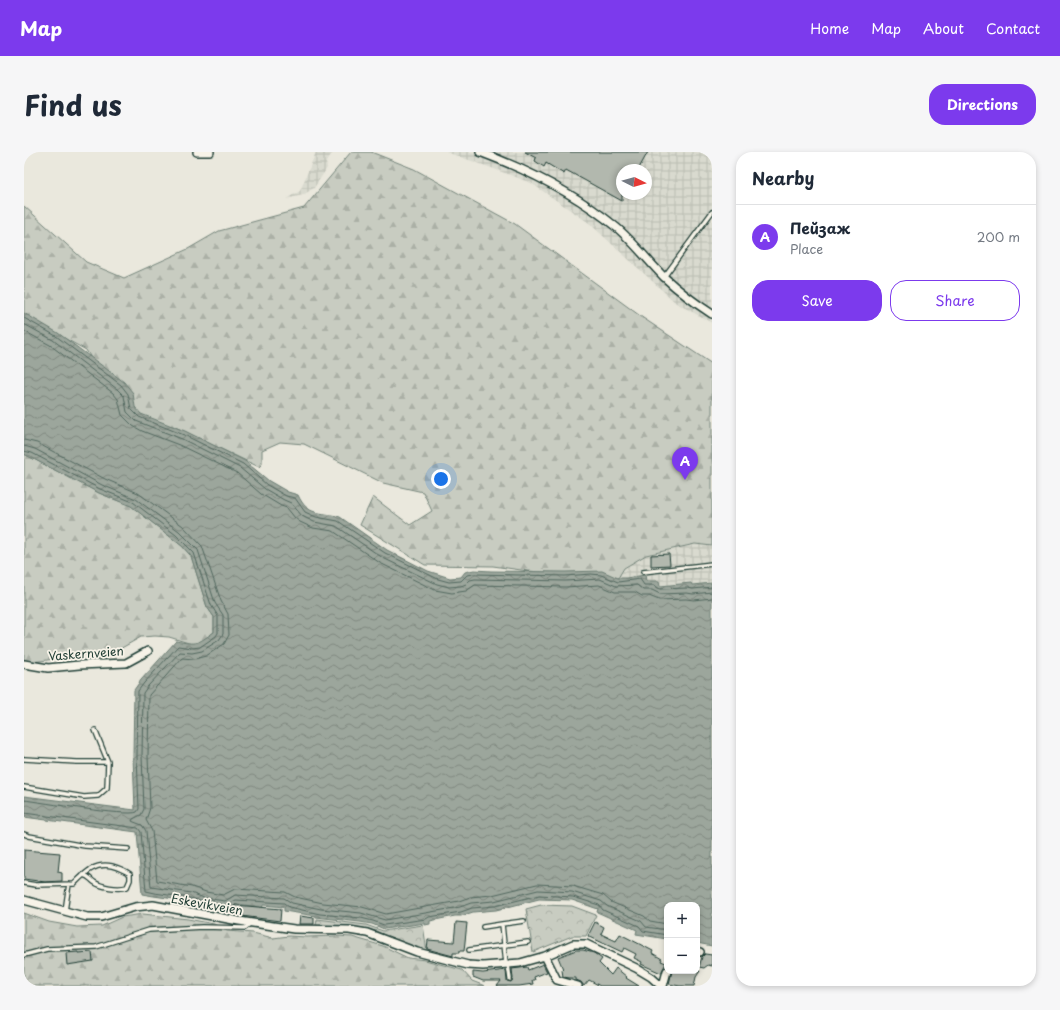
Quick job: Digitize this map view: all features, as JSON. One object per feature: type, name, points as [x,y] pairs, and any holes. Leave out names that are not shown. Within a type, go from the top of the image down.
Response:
[{"type":"street","points":[[198,152],[210,152]]},
{"type":"street","points":[[480,152],[500,159],[541,179],[594,210],[628,238],[664,277],[688,298],[712,314]]},
{"type":"street","name":"Vaskernveien","points":[[24,664],[48,668],[79,665],[126,664],[148,651]]},
{"type":"street","name":"Eskevikveien","points":[[24,900],[87,917],[101,916],[135,907],[153,905],[294,929],[349,930],[367,933],[417,952],[468,965],[483,966],[520,963],[545,956],[573,944],[586,944],[636,968],[662,986]]},
{"type":"street","points":[[545,956],[557,980],[577,986]]},
{"type":"street","points":[[662,986],[666,974]]},
{"type":"lane","points":[[664,277],[712,212]]},
{"type":"lane","points":[[643,572],[712,564]]},
{"type":"lane","points":[[24,787],[84,797],[98,796],[107,788],[108,762],[95,730]]},
{"type":"lane","points":[[24,759],[108,762]]},
{"type":"lane","points":[[24,834],[85,846],[128,849]]},
{"type":"lane","points":[[24,883],[36,885],[74,884],[83,875],[91,868],[99,865],[108,865],[124,870],[130,874],[130,880],[129,885],[126,888],[116,888],[95,883],[88,876],[83,875]]},
{"type":"lane","points":[[65,912],[69,884]]},
{"type":"lane","points":[[483,927],[524,921]]},
{"type":"lane","points":[[24,955],[47,949],[96,947],[149,930],[245,928],[252,923]]},
{"type":"lane","points":[[502,924],[510,979]]},
{"type":"lane","points":[[469,950],[528,942]]},
{"type":"shaded area","points":[[316,152],[333,152],[326,162],[327,168],[314,188],[303,195],[286,199],[300,191]]},
{"type":"shaded area","points":[[446,152],[712,152],[712,323],[676,303],[589,223],[531,183]]},
{"type":"shaded area","points":[[695,544],[712,546],[712,583],[659,586],[659,581],[646,582],[644,575],[618,578],[624,568],[646,555]]},
{"type":"green space","points":[[351,152],[371,152],[414,169],[515,224],[643,318],[712,364],[712,546],[695,544],[646,555],[624,568],[618,578],[528,571],[493,566],[425,565],[360,525],[373,497],[410,525],[432,511],[423,492],[383,483],[304,444],[280,442],[262,450],[262,464],[259,467],[173,426],[134,428],[86,350],[24,316],[24,206],[86,262],[124,278],[188,249],[219,231],[304,208]]},
{"type":"green space","points":[[24,454],[99,493],[131,506],[182,546],[191,556],[207,607],[214,617],[214,632],[199,643],[192,644],[169,637],[141,637],[118,650],[33,662],[24,660]]},
{"type":"green space","points":[[541,905],[572,906],[596,915],[586,936],[572,936],[533,952],[526,909]]},
{"type":"green space","points":[[24,913],[49,922],[77,927],[102,926],[122,917],[143,914],[188,919],[214,924],[227,931],[253,933],[273,938],[289,936],[352,937],[383,946],[408,958],[425,960],[462,970],[472,981],[485,986],[24,986]]},
{"type":"green space","points":[[317,919],[366,925],[383,931],[423,925],[427,952],[402,944],[376,931],[347,926],[316,926]]},
{"type":"water","points":[[24,313],[58,333],[124,382],[133,393],[135,407],[141,414],[185,431],[245,461],[269,481],[288,492],[298,495],[306,507],[310,510],[340,517],[387,550],[428,571],[450,578],[461,577],[465,572],[474,570],[565,572],[602,571],[618,578],[645,575],[646,581],[659,581],[660,586],[691,583],[692,585],[712,583],[712,946],[700,944],[700,902],[664,902],[664,939],[636,934],[637,930],[597,912],[598,909],[572,900],[539,899],[496,910],[473,912],[461,916],[430,921],[430,924],[425,925],[425,923],[384,929],[372,924],[316,917],[284,911],[284,907],[263,905],[262,911],[260,907],[236,904],[234,908],[228,909],[211,908],[177,899],[142,894],[137,832],[24,817],[24,796],[135,810],[133,756],[134,690],[176,641],[193,643],[204,639],[214,632],[214,617],[207,607],[191,556],[182,546],[131,506],[99,493],[24,454]]},
{"type":"building","points":[[525,152],[648,152],[641,164],[616,164],[616,198],[566,170],[564,174],[546,163],[544,167],[535,161],[536,158]]},
{"type":"building","points":[[669,554],[670,565],[651,566],[651,555]]},
{"type":"building","points":[[24,850],[60,853],[58,872],[62,873],[62,881],[45,882],[24,879]]},
{"type":"building","points":[[235,905],[281,909],[280,921],[234,915]]},
{"type":"building","points":[[300,916],[314,918],[314,924],[299,924]]},
{"type":"building","points":[[456,922],[467,923],[464,951],[453,953],[453,956],[427,949],[428,940],[454,942]]},
{"type":"building","points":[[595,922],[604,927],[601,934],[616,941],[620,934],[653,951],[652,953],[662,959],[661,961],[664,962],[664,967],[661,973],[641,964],[642,962],[634,958],[636,954],[624,948],[622,952],[588,936]]},
{"type":"building","points":[[576,950],[594,953],[602,959],[599,963],[611,975],[616,968],[627,977],[626,978],[639,986],[600,986],[589,980],[584,986],[581,982],[576,980],[576,978],[563,977],[563,969],[558,957]]},
{"type":"building","points":[[92,952],[93,961],[67,965],[66,953]]},
{"type":"building","points":[[705,954],[712,955],[712,966],[708,965],[704,968],[700,967],[702,957]]},
{"type":"building","points":[[543,964],[547,972],[534,977],[535,980],[532,980],[533,984],[519,986],[497,986],[501,981],[483,981],[473,977],[473,972],[483,973],[506,970],[507,981],[511,982],[513,979],[512,969],[527,967],[528,970]]},
{"type":"building","points":[[671,974],[698,974],[694,986],[669,984]]},
{"type":"place","name":"Пейзаж","points":[[685,480]]}]
